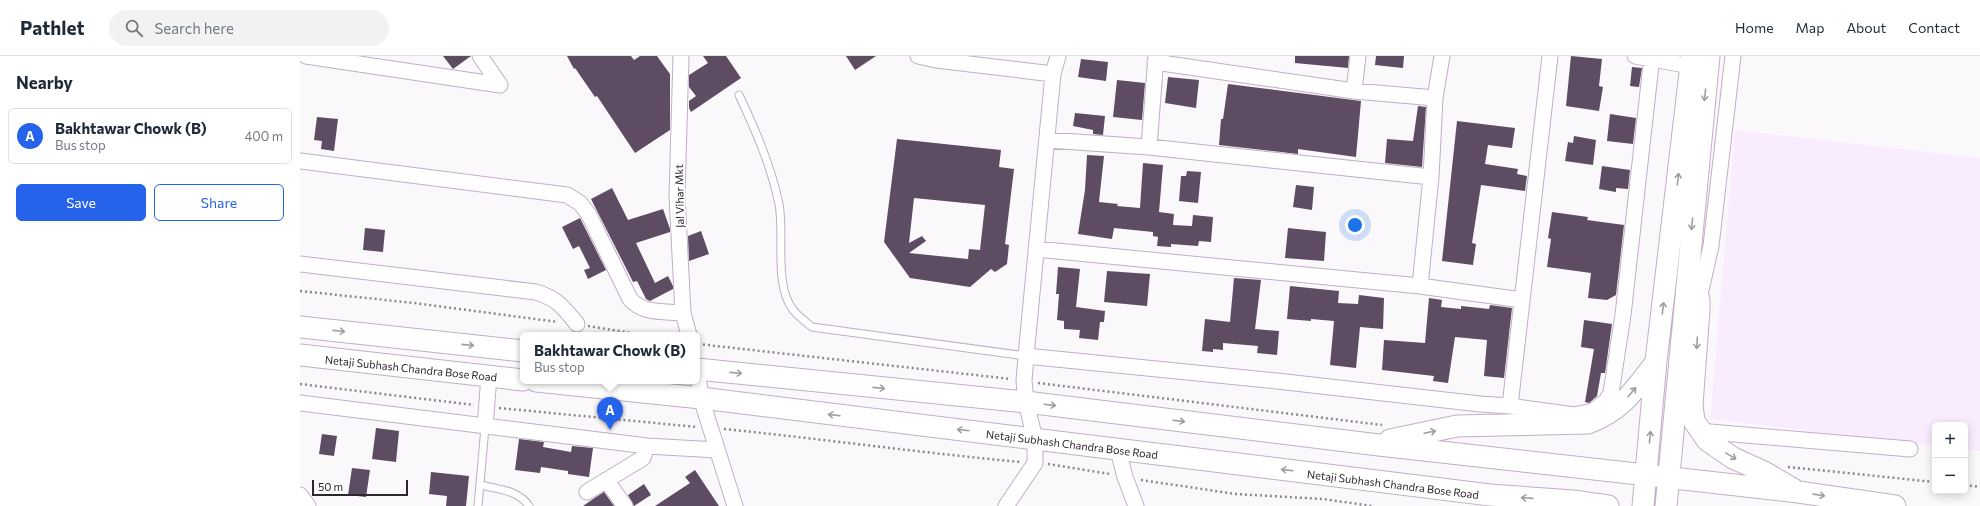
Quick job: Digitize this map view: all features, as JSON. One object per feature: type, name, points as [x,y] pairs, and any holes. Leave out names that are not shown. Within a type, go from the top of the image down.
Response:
[{"type":"main road","points":[[1666,506],[1688,264],[1698,59]]},
{"type":"main road","points":[[1643,506],[1656,362],[1698,59]]},
{"type":"main road","points":[[1688,264],[1698,300],[1692,405],[1694,421],[1699,431],[1707,440],[1733,458],[1764,472],[1798,492]]},
{"type":"main road","points":[[300,327],[520,351]]},
{"type":"main road","name":"Netaji Subhash Chandra Bose Road","points":[[300,355],[520,380]]},
{"type":"main road","points":[[1378,445],[1395,438],[1457,426],[1588,423],[1604,417],[1622,405],[1656,362]]},
{"type":"main road","points":[[700,369],[1026,402],[1669,479],[1798,492],[1895,506]]},
{"type":"main road","name":"Netaji Subhash Chandra Bose Road","points":[[565,384],[701,398],[1035,439],[1497,501],[1573,501],[1608,506]]},
{"type":"street","points":[[306,56],[500,85],[480,56]]},
{"type":"street","points":[[387,56],[396,70]]},
{"type":"street","name":"Jal Vihar Mkt","points":[[681,56],[677,196],[683,313],[688,332]]},
{"type":"street","points":[[918,56],[936,60],[1053,74]]},
{"type":"street","points":[[1006,506],[1035,463],[1035,439],[1026,402],[1024,381],[1053,74],[1058,56]]},
{"type":"street","points":[[1354,91],[1358,56]]},
{"type":"street","points":[[1420,286],[1431,177],[1435,98],[1442,56]]},
{"type":"street","points":[[1510,406],[1550,56]]},
{"type":"street","points":[[1635,56],[1698,59]]},
{"type":"street","points":[[1698,300],[1711,246],[1733,56]]},
{"type":"street","points":[[1026,356],[1510,406],[1574,415],[1593,411],[1606,401],[1611,393],[1623,315],[1652,57]]},
{"type":"street","points":[[1148,147],[1156,59],[1354,91],[1435,98]]},
{"type":"street","points":[[1047,140],[1148,147],[1431,177]]},
{"type":"street","points":[[300,161],[567,195],[580,203],[589,215],[630,299],[637,307],[645,310],[683,313]]},
{"type":"street","points":[[1036,249],[1420,286],[1522,300]]},
{"type":"street","points":[[300,264],[536,292],[552,297],[564,308],[577,324]]},
{"type":"street","points":[[485,426],[489,376]]},
{"type":"street","points":[[699,384],[701,398],[735,506]]},
{"type":"street","points":[[300,403],[647,446],[717,450]]},
{"type":"street","points":[[1699,431],[1910,449]]},
{"type":"street","points":[[587,492],[643,458],[647,446]]},
{"type":"street","points":[[1118,450],[1125,477],[1136,506]]},
{"type":"street","points":[[606,480],[625,506]]},
{"type":"lane","points":[[739,95],[761,144],[771,171],[779,206],[783,288],[793,311],[812,327],[1026,356]]},
{"type":"lane","points":[[478,506],[485,426]]},
{"type":"lane","points":[[480,485],[513,492],[526,501],[529,506]]},
{"type":"path","points":[[300,291],[414,303],[577,324],[626,332]]},
{"type":"path","points":[[700,344],[1024,381],[1385,426]]},
{"type":"path","points":[[300,384],[486,406],[801,437],[933,454],[1035,463],[1103,472],[1125,477],[1236,494],[1323,499],[1372,506]]},
{"type":"path","points":[[1782,466],[1932,482]]},
{"type":"path","points":[[1968,485],[1980,487]]},
{"type":"shaded area","points":[[1735,130],[1980,158],[1980,451],[1968,449],[1968,422],[1932,422],[1932,446],[1710,419]]},
{"type":"building","points":[[443,56],[471,56],[453,69]]},
{"type":"building","points":[[567,56],[631,56],[634,60],[640,56],[657,56],[670,74],[670,130],[635,153],[597,96],[595,97],[575,68],[574,69]]},
{"type":"building","points":[[703,56],[726,56],[741,78],[691,112],[689,108],[689,101],[696,96],[689,87],[689,75],[708,63]]},
{"type":"building","points":[[846,56],[876,56],[855,70]]},
{"type":"building","points":[[1295,56],[1349,56],[1348,68],[1295,63]]},
{"type":"building","points":[[1376,56],[1404,56],[1403,68],[1375,65]]},
{"type":"building","points":[[1571,56],[1602,59],[1599,86],[1603,87],[1599,111],[1566,106]]},
{"type":"building","points":[[1081,59],[1108,62],[1106,81],[1078,77]]},
{"type":"building","points":[[1632,67],[1642,68],[1639,87],[1630,86]]},
{"type":"building","points":[[1168,77],[1199,80],[1196,108],[1165,103]]},
{"type":"building","points":[[1117,80],[1145,83],[1142,120],[1113,117]]},
{"type":"building","points":[[1228,84],[1361,101],[1356,157],[1298,149],[1298,154],[1219,145],[1221,119],[1223,119]]},
{"type":"building","points":[[1418,106],[1426,107],[1422,167],[1385,163],[1387,139],[1413,141]]},
{"type":"building","points":[[1075,113],[1105,116],[1103,135],[1093,134],[1093,130],[1073,126]]},
{"type":"building","points":[[1610,114],[1636,118],[1633,144],[1607,141]]},
{"type":"building","points":[[317,117],[338,119],[334,151],[321,149],[322,141],[314,140]]},
{"type":"building","points":[[1457,121],[1515,128],[1512,148],[1488,145],[1485,164],[1518,169],[1517,174],[1527,176],[1525,191],[1481,185],[1472,243],[1476,244],[1473,265],[1442,261]]},
{"type":"building","points":[[1574,136],[1596,140],[1593,165],[1565,161],[1568,142],[1573,143]]},
{"type":"building","points":[[897,139],[1001,150],[999,167],[1014,169],[1005,244],[1009,245],[1007,264],[995,272],[991,269],[970,287],[910,278],[884,242]],"holes":[[[914,198],[985,205],[980,250],[969,249],[968,259],[909,253],[926,241],[922,236],[909,243]]]},
{"type":"building","points":[[1087,155],[1104,156],[1099,202],[1118,204],[1117,206],[1140,208],[1143,163],[1163,165],[1159,212],[1174,214],[1173,225],[1192,226],[1193,215],[1213,217],[1211,242],[1199,241],[1198,246],[1171,244],[1171,247],[1157,246],[1158,237],[1153,236],[1153,232],[1114,228],[1112,239],[1078,234],[1085,190]]},
{"type":"building","points":[[1602,166],[1630,170],[1628,189],[1616,188],[1616,192],[1599,189]]},
{"type":"building","points":[[1187,171],[1201,172],[1198,203],[1179,201],[1181,176],[1186,176]]},
{"type":"building","points":[[1296,185],[1314,187],[1312,210],[1293,207]]},
{"type":"building","points":[[612,188],[628,220],[663,209],[670,229],[670,232],[636,243],[655,283],[668,276],[673,286],[673,289],[650,301],[646,299],[637,281],[633,282],[591,199]]},
{"type":"building","points":[[1552,212],[1588,217],[1587,220],[1624,225],[1616,295],[1607,300],[1588,298],[1591,273],[1547,267],[1551,239],[1548,238]]},
{"type":"building","points":[[580,218],[606,270],[588,279],[584,270],[590,268],[579,246],[573,249],[562,227]]},
{"type":"building","points":[[365,228],[385,230],[383,252],[363,250]]},
{"type":"building","points":[[1288,228],[1326,232],[1324,261],[1285,258]]},
{"type":"building","points":[[701,231],[709,254],[689,261],[688,236]]},
{"type":"building","points":[[1058,267],[1080,269],[1076,307],[1105,311],[1104,322],[1100,322],[1098,340],[1079,338],[1080,330],[1064,329],[1064,321],[1057,320],[1059,294],[1056,294]]},
{"type":"building","points":[[1107,271],[1150,274],[1147,306],[1104,302]]},
{"type":"building","points":[[1234,278],[1261,280],[1255,329],[1279,331],[1277,355],[1257,353],[1258,346],[1223,343],[1223,350],[1213,349],[1213,352],[1202,351],[1205,319],[1230,322]]},
{"type":"building","points":[[1290,286],[1339,291],[1338,303],[1358,304],[1359,295],[1384,298],[1383,329],[1360,327],[1356,368],[1330,365],[1334,321],[1287,319]]},
{"type":"building","points":[[1429,298],[1442,300],[1441,307],[1461,309],[1461,306],[1489,309],[1490,305],[1512,308],[1504,378],[1484,376],[1487,340],[1455,337],[1448,383],[1433,381],[1434,376],[1382,370],[1384,340],[1425,343]]},
{"type":"building","points":[[1584,320],[1612,324],[1605,373],[1601,373],[1597,396],[1589,403],[1585,402],[1594,349],[1581,347]]},
{"type":"building","points":[[376,428],[399,431],[396,462],[372,459]]},
{"type":"building","points":[[322,434],[337,436],[334,456],[319,454]]},
{"type":"building","points":[[519,439],[544,442],[543,447],[571,452],[572,446],[593,448],[589,477],[568,474],[568,471],[541,467],[540,473],[515,470]]},
{"type":"building","points":[[352,468],[370,470],[366,497],[348,495]]},
{"type":"building","points":[[695,470],[719,506],[655,506],[690,483],[685,477]]},
{"type":"building","points":[[431,472],[469,476],[466,506],[446,506],[447,496],[429,494]]},
{"type":"building","points":[[644,484],[651,495],[634,506],[628,495]]},
{"type":"building","points":[[604,492],[614,506],[583,506],[593,499]]},
{"type":"place","name":"Bakhtawar Chowk (B)","points":[[610,430]]}]
